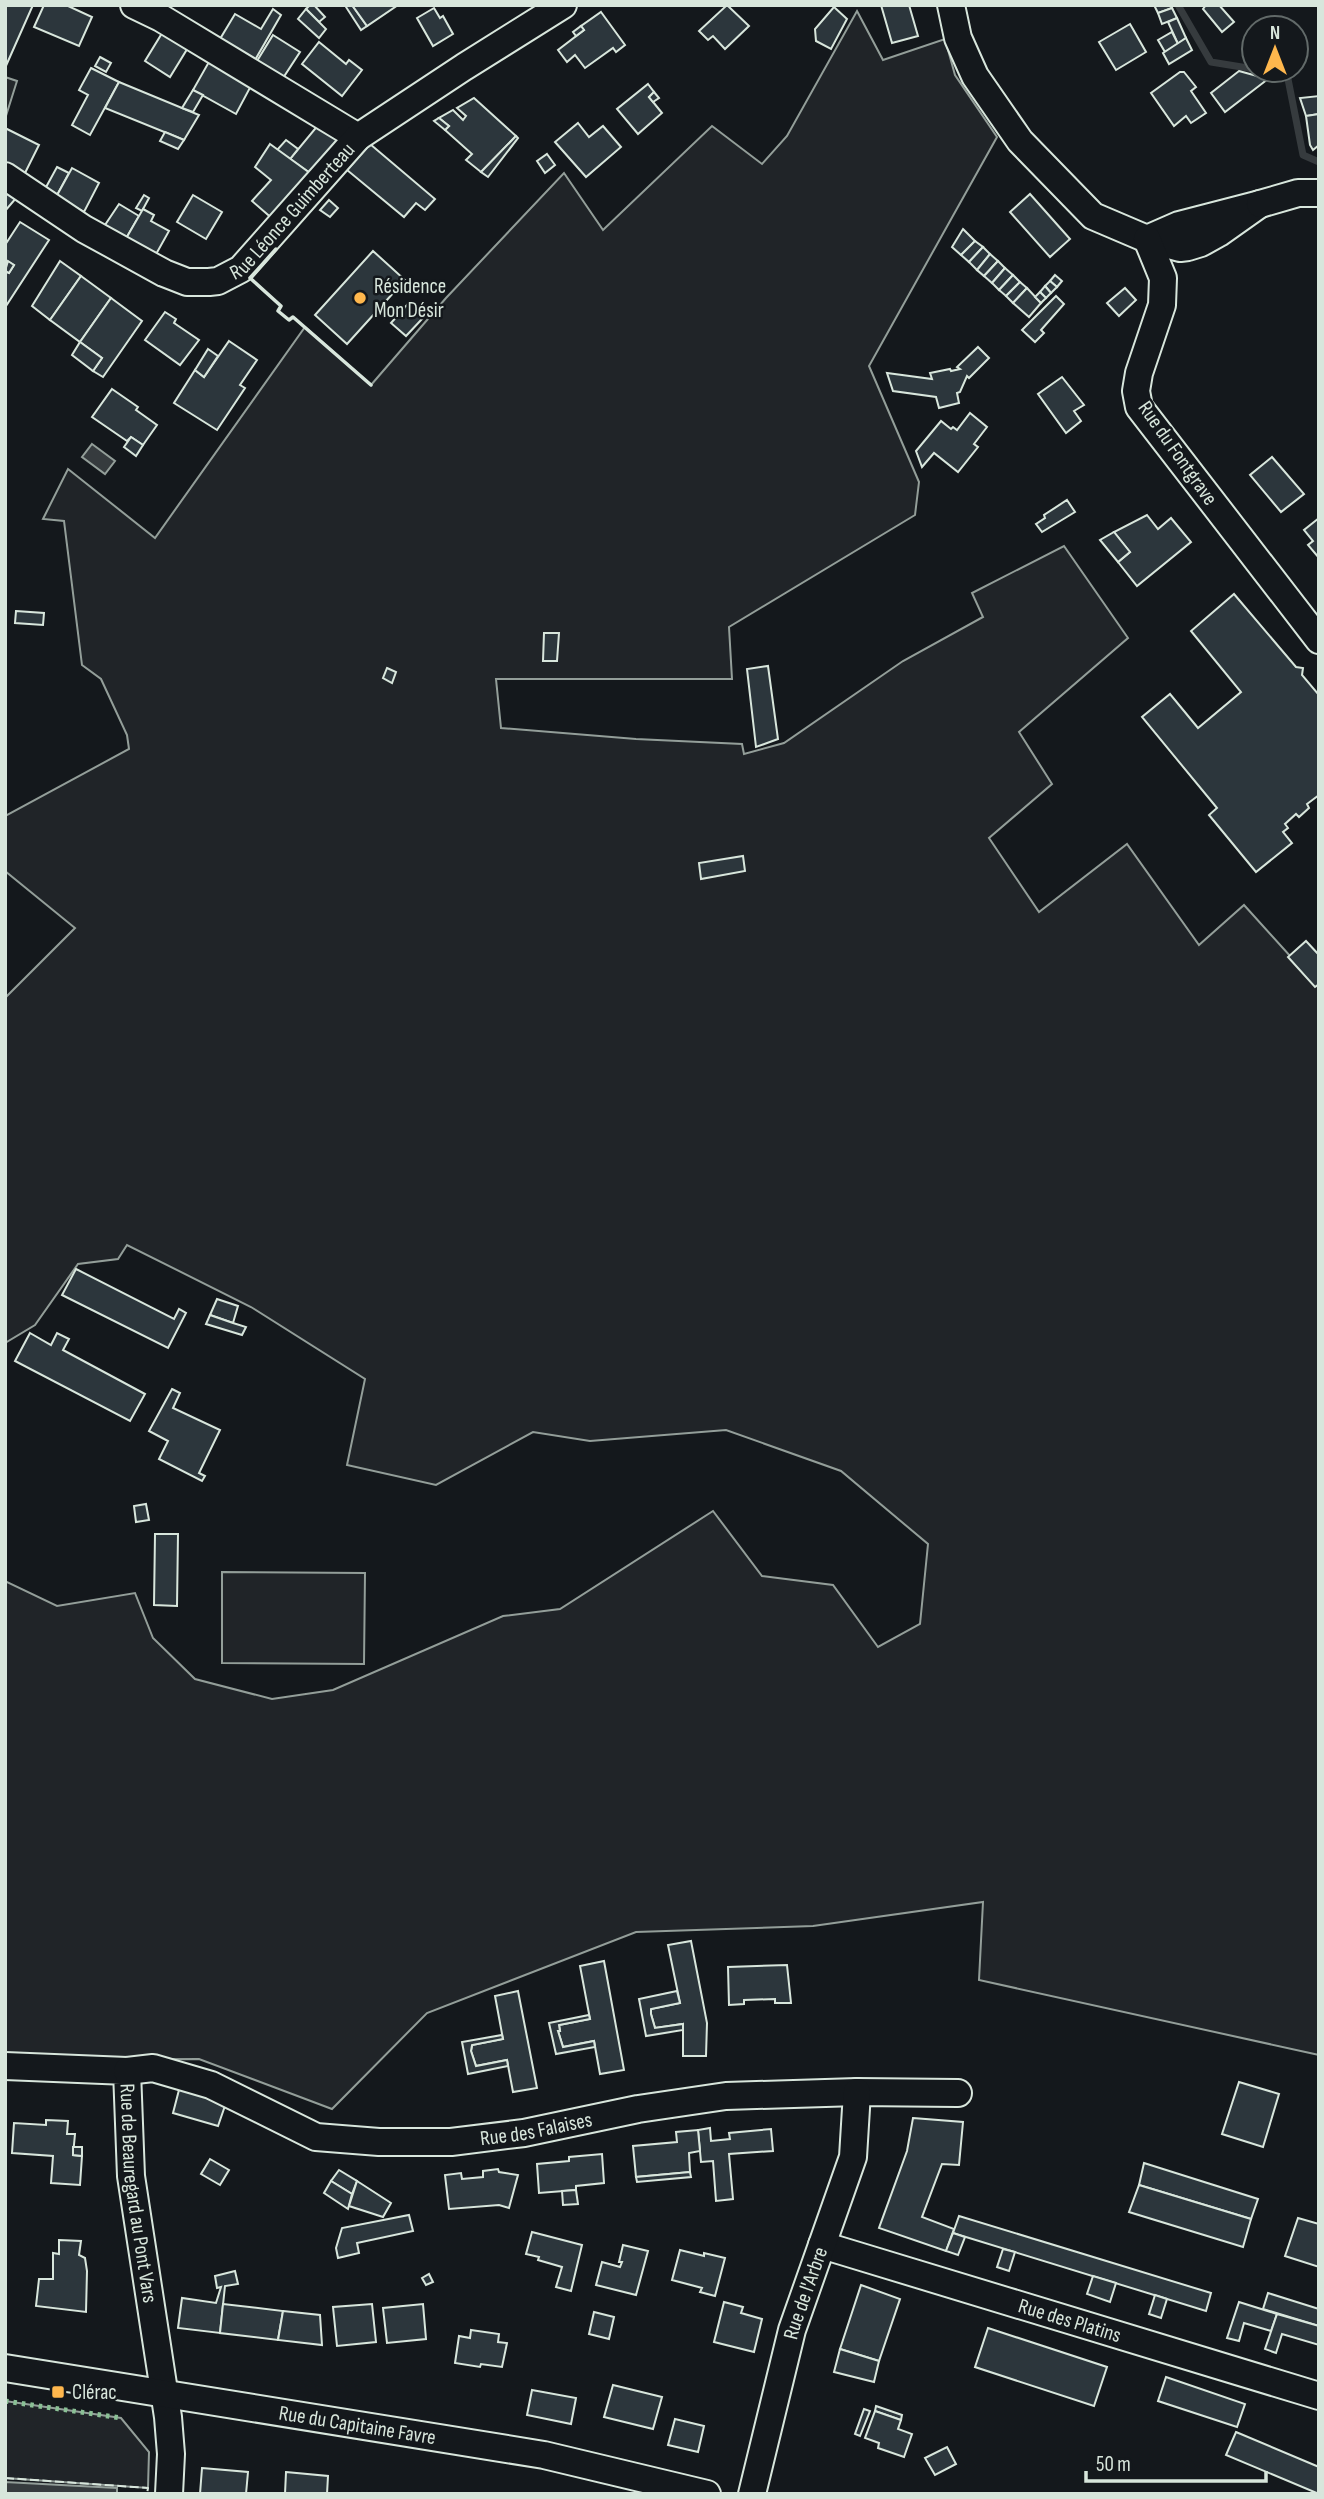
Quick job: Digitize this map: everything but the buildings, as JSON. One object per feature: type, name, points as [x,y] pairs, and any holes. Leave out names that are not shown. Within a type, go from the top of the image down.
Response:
[{"type":"street","points":[[134,5],[161,18],[358,138]]},
{"type":"street","name":"Rue Léonce Guimberteau","points":[[5,176],[84,229],[164,273],[187,282],[209,282],[226,278],[241,269],[358,138],[563,5]]},
{"type":"street","points":[[951,5],[958,38],[975,76],[1020,141],[1094,216],[1147,239],[1180,248],[1201,243],[1260,204],[1298,193],[1319,193]]},
{"type":"street","name":"Rue du Fontgrave","points":[[1147,239],[1163,278],[1162,305],[1139,373],[1136,391],[1139,407],[1319,640]]},
{"type":"street","name":"Rue de Beauregard au Pont Vars","points":[[5,2066],[127,2071],[131,2176],[164,2394],[171,2454],[169,2494]]},
{"type":"street","name":"Rue des Falaises","points":[[127,2071],[153,2068],[211,2085],[316,2137],[379,2141],[451,2141],[524,2133],[638,2109],[726,2096],[857,2092],[958,2093]]},
{"type":"street","name":"Rue de l'Arbre","points":[[752,2494],[792,2330],[853,2157],[857,2092]]},
{"type":"street","name":"Rue des Platins","points":[[822,2245],[1319,2396]]},
{"type":"street","name":"Rue du Capitaine Favre","points":[[5,2368],[544,2455],[707,2494]]},
{"type":"shaded area","points":[[857,11],[883,60],[945,39],[955,75],[997,137],[869,366],[919,482],[915,515],[729,627],[732,679],[496,679],[501,728],[742,744],[744,754],[784,743],[903,661],[983,617],[972,593],[1064,546],[1128,638],[1019,732],[1052,784],[989,838],[1039,912],[1127,844],[1199,945],[1244,905],[1319,988],[1319,2055],[979,1980],[983,1902],[813,1926],[636,1932],[427,2013],[332,2109],[199,2059],[5,2060],[5,1581],[57,1606],[135,1593],[153,1638],[195,1679],[272,1699],[333,1690],[503,1616],[560,1609],[713,1511],[762,1576],[833,1585],[878,1647],[920,1624],[928,1544],[841,1471],[726,1430],[590,1441],[533,1432],[436,1485],[347,1465],[365,1379],[251,1307],[127,1245],[118,1259],[78,1264],[35,1325],[5,1343],[5,998],[75,928],[5,871],[5,816],[129,749],[127,735],[101,679],[82,665],[64,521],[43,519],[68,469],[155,538],[305,327],[371,385],[446,298],[564,173],[603,230],[712,126],[762,164],[787,136]]},
{"type":"shaded area","points":[[5,77],[17,81],[5,119]]},
{"type":"shaded area","points":[[92,444],[115,461],[105,474],[82,457]]},
{"type":"shaded area","points":[[222,1572],[365,1573],[364,1664],[222,1663]]},
{"type":"shaded area","points":[[5,2401],[121,2418],[149,2452],[148,2488],[5,2478]]},
{"type":"shaded area","points":[[5,2482],[117,2488],[117,2494],[5,2494]]},
{"type":"waterway","points":[[1178,5],[1211,62],[1240,67]]},
{"type":"waterway","points":[[1289,84],[1303,155],[1319,162]]},
{"type":"hedge","points":[[5,2401],[121,2418]]},
{"type":"fence","points":[[5,2478],[148,2488],[147,2494]]},
{"type":"wall","points":[[276,249],[250,278],[281,306],[278,311],[289,320],[293,317],[371,385]]},
{"type":"place","name":"Résidence Mon Désir","points":[[360,298]]},
{"type":"place","name":"Clérac","points":[[58,2392]]}]
